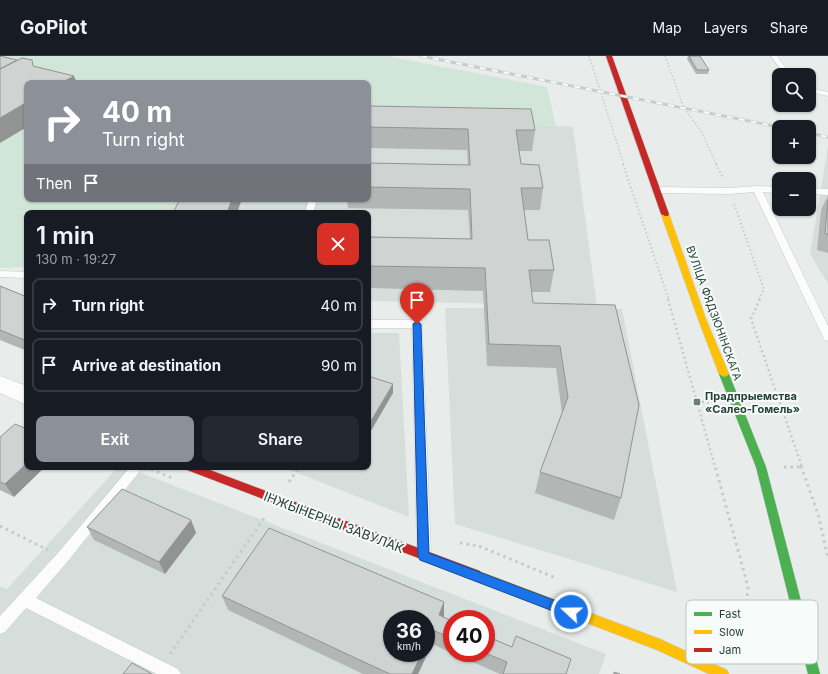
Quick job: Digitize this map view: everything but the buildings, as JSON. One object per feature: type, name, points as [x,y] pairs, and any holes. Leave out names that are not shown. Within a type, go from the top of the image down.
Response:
[{"type":"main road","name":"ВУЛІЦА ФЯДЗЮНІНСКАГА","points":[[609,56],[702,319],[761,467],[795,600]]},
{"type":"main road","name":"ІНЖЫНЕРНЫ ЗАВУЛАК","points":[[199,470],[660,645],[686,660]]},
{"type":"main road","name":"ІНЖЫНЕРНЫ ЗАВУЛАК","points":[[693,664],[703,670],[723,674]]},
{"type":"main road","name":"ВУЛІЦА ФЯДЗЮНІНСКАГА","points":[[811,664],[814,674]]},
{"type":"street","points":[[0,384],[24,395]]},
{"type":"lane","points":[[774,56],[783,68]]},
{"type":"lane","points":[[816,91],[828,94]]},
{"type":"lane","points":[[757,189],[828,337]]},
{"type":"lane","points":[[657,190],[730,191],[772,190]]},
{"type":"lane","points":[[816,191],[828,192]]},
{"type":"lane","points":[[0,274],[24,275]]},
{"type":"lane","points":[[371,324],[417,324],[424,556]]},
{"type":"lane","points":[[0,627],[63,557],[136,470]]},
{"type":"lane","points":[[25,600],[167,671]]},
{"type":"path","points":[[589,56],[599,91],[674,318],[748,587],[747,600]]},
{"type":"path","points":[[665,56],[684,108],[701,131],[730,191],[764,289],[752,319],[818,514],[828,558]]},
{"type":"path","points":[[167,671],[267,515]]},
{"type":"path","points":[[0,526],[63,557]]},
{"type":"shaded area","points":[[371,123],[573,127],[597,306],[371,301],[371,210],[169,210],[173,202],[371,202]]},
{"type":"shaded area","points":[[828,146],[828,284],[810,254]]},
{"type":"shaded area","points":[[445,308],[622,309],[677,592],[455,524]]},
{"type":"shaded area","points":[[371,333],[399,333],[409,517],[290,470],[371,470]]},
{"type":"shaded area","points":[[115,470],[134,470],[493,610],[443,610],[443,662],[495,662],[495,611],[606,654],[599,674],[0,674],[0,586],[7,589]]},
{"type":"green space","points":[[0,56],[387,56],[547,87],[556,126],[371,123],[371,80],[24,80],[24,202],[173,202],[169,210],[24,210],[24,267],[0,268]]},
{"type":"railway","points":[[421,56],[772,126]]},
{"type":"railway","points":[[816,134],[828,137]]},
{"type":"traffic: fast","points":[[724,374],[761,467],[795,600]]},
{"type":"traffic: fast","points":[[811,664],[814,674]]},
{"type":"traffic: slow","points":[[665,214],[702,319],[724,374]]},
{"type":"traffic: slow","points":[[476,575],[660,645],[686,657]]},
{"type":"traffic: slow","points":[[701,664],[723,674]]},
{"type":"traffic: jam","points":[[609,56],[665,214]]},
{"type":"traffic: jam","points":[[199,470],[476,575]]},
{"type":"place","name":"Прадпрыемства «Салео-Гомель»","points":[[697,402]]},
{"type":"route","points":[[417,324],[424,556],[571,612]]}]
